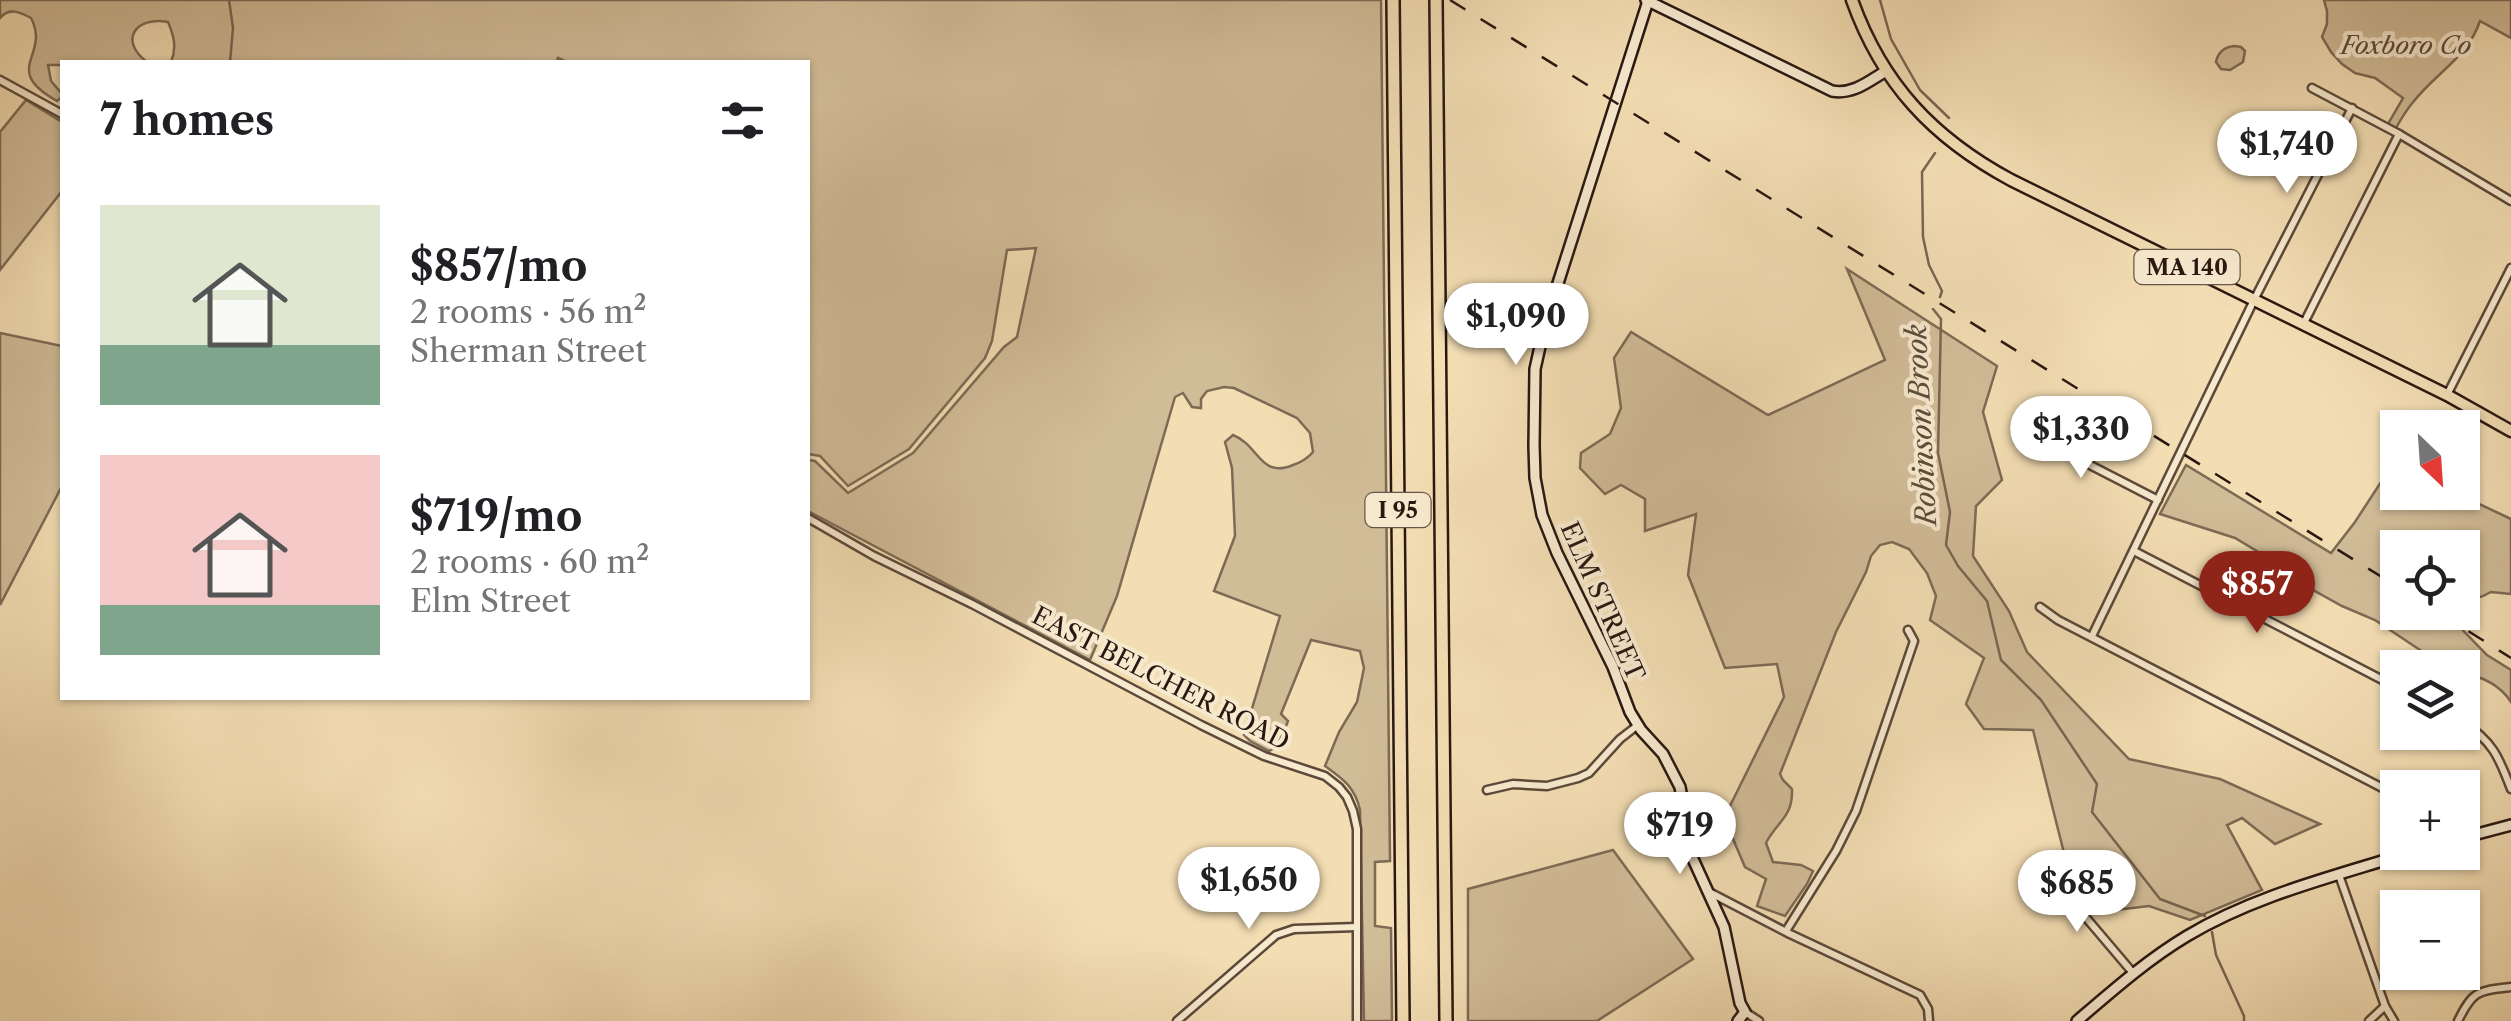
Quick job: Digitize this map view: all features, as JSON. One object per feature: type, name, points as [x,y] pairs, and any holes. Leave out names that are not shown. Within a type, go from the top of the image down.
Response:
[{"type":"highway","name":"I 95","points":[[1392,0],[1403,1021]]},
{"type":"highway","name":"I 95","points":[[1436,4],[1446,1021]]},
{"type":"main road","name":"MA 140","points":[[1852,0],[1886,71],[1928,122],[1977,160],[2511,431]]},
{"type":"street","points":[[1647,0],[1832,91],[1854,90],[1886,71]]},
{"type":"street","name":"ELM STREET","points":[[1647,0],[1545,324],[1535,370],[1538,500],[1550,538],[1613,667],[1630,712],[1663,754],[1680,786],[1693,859],[1728,938],[1741,1017],[1758,1021]]},
{"type":"street","points":[[0,80],[60,113]]},
{"type":"street","points":[[2312,88],[2400,134],[2511,201]]},
{"type":"street","points":[[2092,636],[2254,300],[2352,108]]},
{"type":"street","points":[[2304,323],[2400,134]]},
{"type":"street","points":[[2447,396],[2511,268]]},
{"type":"street","points":[[2020,429],[2158,500]]},
{"type":"street","name":"EAST BELCHER ROAD","points":[[810,519],[1173,711],[1259,754],[1333,781],[1347,796],[1356,820],[1357,1021]]},
{"type":"street","points":[[2134,551],[2380,679]]},
{"type":"street","points":[[2040,607],[2058,620],[2380,787]]},
{"type":"street","points":[[1786,931],[1856,811],[1914,641],[1908,630]]},
{"type":"street","points":[[1487,790],[1513,784],[1547,786],[1578,778],[1589,773],[1620,739],[1638,726]]},
{"type":"street","points":[[2480,733],[2492,746],[2511,789]]},
{"type":"street","points":[[2480,833],[2511,824]]},
{"type":"street","points":[[2077,1021],[2133,973],[2213,921],[2254,903],[2380,862]]},
{"type":"street","points":[[2339,875],[2385,1006],[2394,1021]]},
{"type":"street","points":[[2065,879],[2071,900],[2133,973]]},
{"type":"street","points":[[1710,892],[1920,996],[1928,1009],[1929,1021]]},
{"type":"street","points":[[1177,1021],[1276,935],[1301,929],[1357,927]]},
{"type":"street","points":[[2458,1021],[2464,1006],[2476,995],[2488,989],[2511,987]]},
{"type":"street","points":[[2369,1021],[2385,1006]]},
{"type":"green space","points":[[0,0],[1381,0],[1390,861],[1375,862],[1375,926],[1391,928],[1392,1021],[1364,1021],[1360,810],[1351,789],[1325,766],[1357,702],[1364,668],[1360,651],[1311,640],[1281,714],[1288,721],[1278,746],[1269,751],[1244,735],[1280,616],[1214,591],[1235,536],[1232,468],[1225,442],[1233,435],[1266,464],[1282,468],[1313,452],[1310,433],[1297,418],[1234,388],[1207,391],[1201,408],[1192,407],[1183,393],[1175,397],[1117,596],[1090,660],[810,512],[810,460],[848,493],[913,453],[1004,347],[1017,337],[1036,248],[1007,250],[992,341],[985,358],[909,449],[848,486],[820,456],[810,454],[810,60],[171,60],[174,47],[170,27],[168,22],[157,21],[140,26],[132,38],[145,60],[60,60],[60,65],[48,65],[51,81],[60,92],[57,101],[40,90],[29,71],[36,31],[31,18],[11,12],[0,18]]},
{"type":"green space","name":"Foxboro Co","points":[[2324,0],[2511,0],[2511,38],[2480,21],[2468,45],[2414,101],[2396,128],[2388,124],[2403,98],[2375,78],[2355,73],[2331,52],[2322,37],[2327,24]]},
{"type":"green space","points":[[2234,46],[2245,51],[2243,62],[2230,70],[2221,69],[2216,62],[2218,55]]},
{"type":"green space","points":[[26,100],[60,121],[60,194],[0,270],[0,132]]},
{"type":"green space","points":[[1847,269],[1997,366],[1983,412],[2002,480],[1976,506],[1973,556],[2009,611],[2027,652],[2129,759],[2220,779],[2320,824],[2275,844],[2242,818],[2227,825],[2262,890],[2190,920],[2149,906],[2116,910],[2090,887],[2081,865],[2065,857],[2033,730],[1984,729],[1966,704],[1984,658],[1930,620],[1936,596],[1927,573],[1909,549],[1892,542],[1880,545],[1871,556],[1836,632],[1780,774],[1792,789],[1792,799],[1766,843],[1773,862],[1801,865],[1813,871],[1785,916],[1757,906],[1766,879],[1745,867],[1724,818],[1784,697],[1777,664],[1725,668],[1688,575],[1696,514],[1645,531],[1645,499],[1621,485],[1605,494],[1580,468],[1581,453],[1610,434],[1621,408],[1614,358],[1631,332],[1768,415],[1885,360]]},
{"type":"green space","points":[[0,333],[60,346],[60,490],[0,605]]},
{"type":"green space","points":[[2186,465],[2331,553],[2380,484],[2380,510],[2480,510],[2480,504],[2511,519],[2511,594],[2491,592],[2480,597],[2480,530],[2380,530],[2380,623],[2304,585],[2235,538],[2160,514]]},
{"type":"green space","points":[[2390,630],[2463,630],[2487,655],[2511,670],[2511,702],[2480,678],[2480,650],[2420,650]]},
{"type":"green space","points":[[1613,850],[1693,959],[1597,1021],[1468,1021],[1468,889]]},
{"type":"waterway","points":[[229,0],[233,28],[230,60]]},
{"type":"waterway","name":"Robinson Brook","points":[[1880,0],[1891,39],[1920,90],[1949,118]]},
{"type":"waterway","name":"Robinson Brook","points":[[1935,153],[1922,172],[1923,237],[1929,265],[1942,291],[1940,297]]},
{"type":"waterway","name":"Robinson Brook","points":[[1933,309],[1941,319],[1938,453],[1950,512],[1946,545],[1987,601],[2001,660],[2041,700],[2097,784],[2092,812],[2160,899],[2205,916]]},
{"type":"waterway","name":"Robinson Brook","points":[[2212,932],[2216,955],[2244,1021]]},
{"type":"railway","points":[[1450,0],[2380,576]]},
{"type":"railway","points":[[2467,630],[2511,658]]}]
